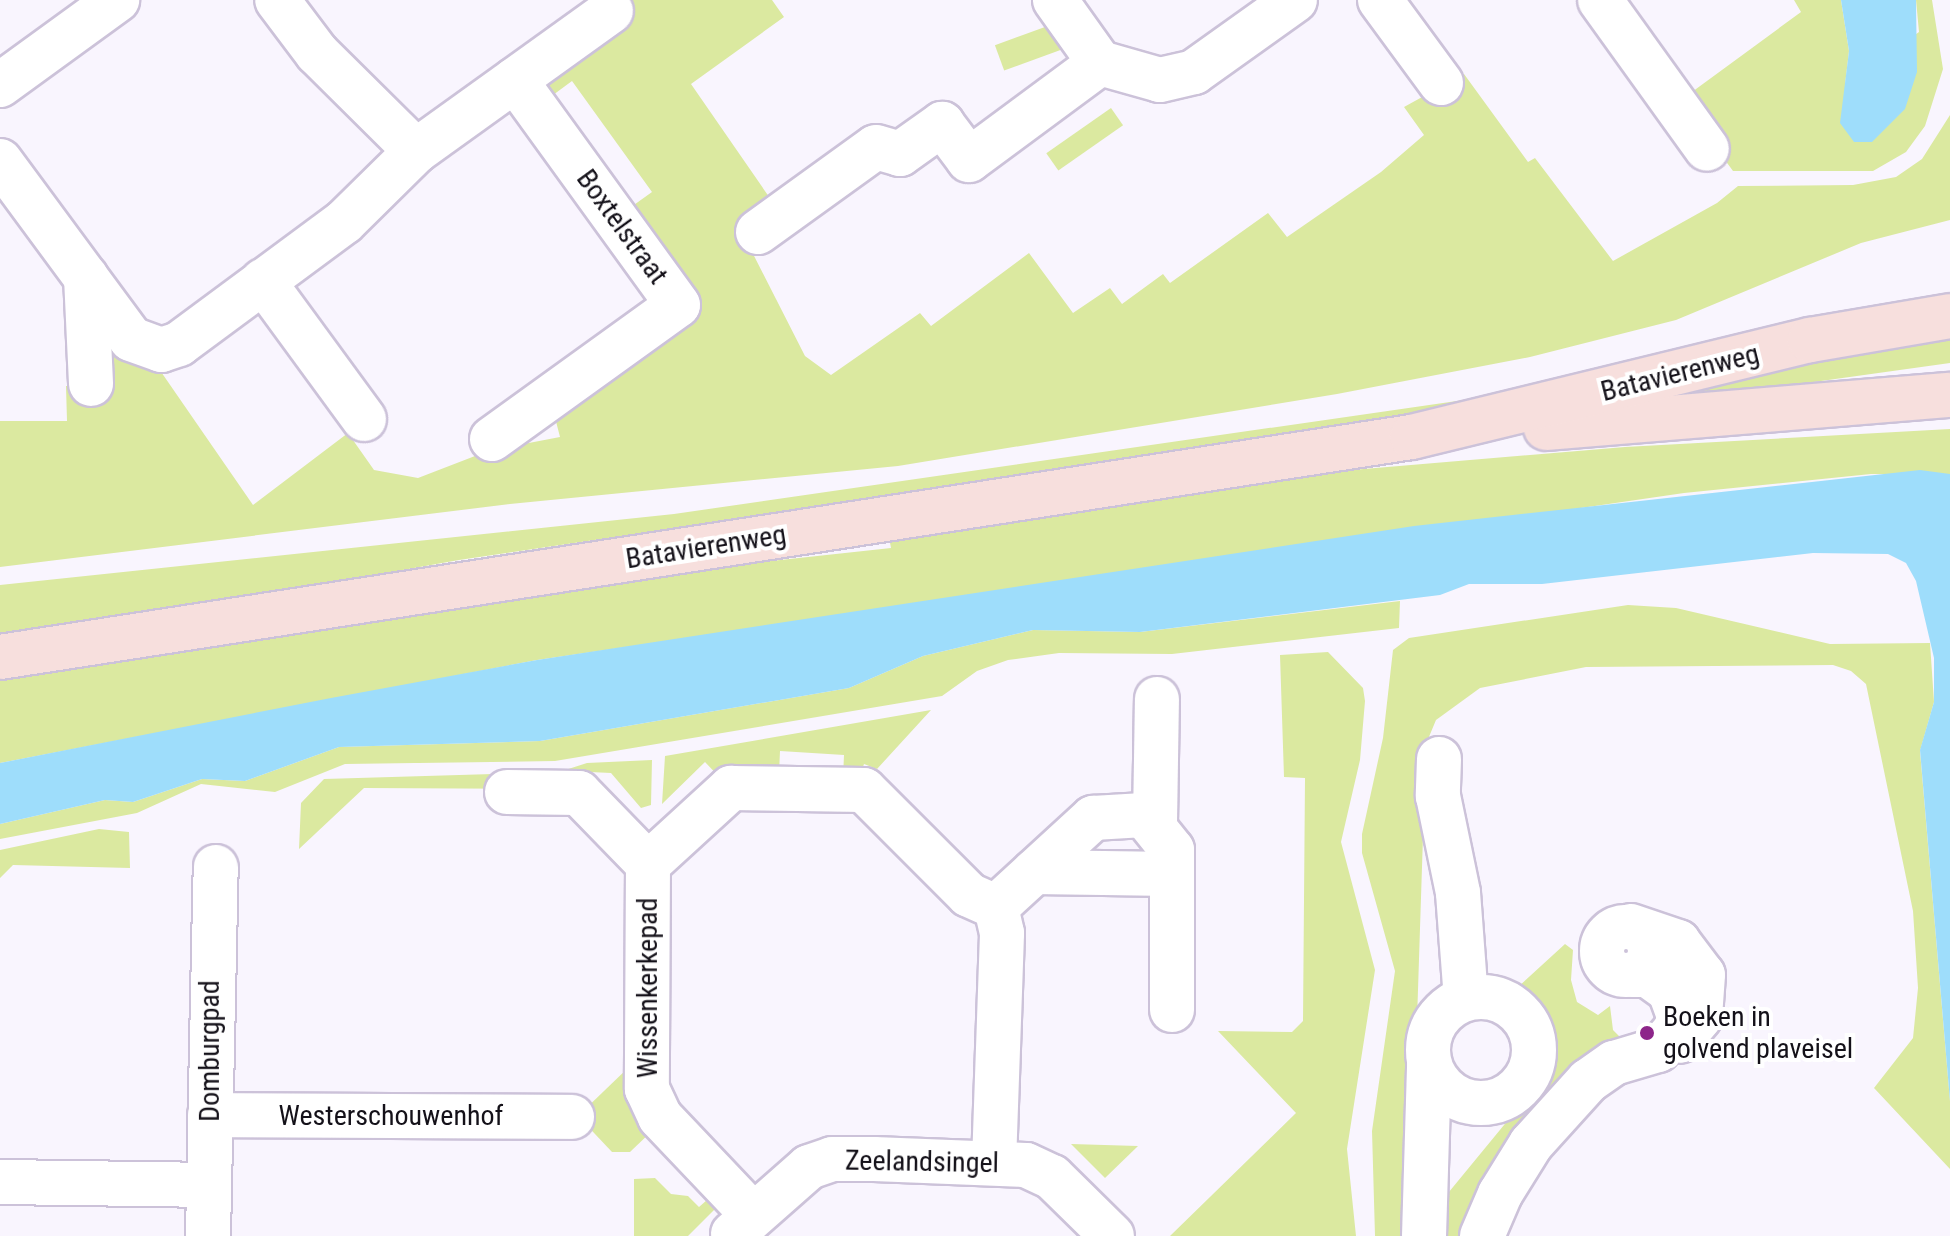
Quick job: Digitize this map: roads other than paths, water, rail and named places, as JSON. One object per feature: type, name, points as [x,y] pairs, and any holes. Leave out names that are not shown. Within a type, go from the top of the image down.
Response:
[{"type":"main road","name":"Batavierenweg","points":[[1412,437],[1810,340],[1950,316]]},
{"type":"main road","name":"Batavierenweg","points":[[0,657],[1412,437],[1950,395]]},
{"type":"street","points":[[0,85],[117,0]]},
{"type":"street","points":[[277,0],[317,53],[416,151]]},
{"type":"street","points":[[1055,0],[1100,63],[1142,78],[1178,78],[1211,61],[1295,0]]},
{"type":"street","points":[[1380,0],[1441,83]]},
{"type":"street","points":[[1600,0],[1707,149]]},
{"type":"street","points":[[0,161],[131,339],[161,350],[179,344],[344,222],[416,151],[611,11]]},
{"type":"street","points":[[758,232],[876,147],[900,154],[942,124],[969,160],[1100,63]]},
{"type":"street","name":"Boxtelstraat","points":[[492,439],[678,305],[515,80]]},
{"type":"street","points":[[86,277],[91,384]]},
{"type":"street","points":[[263,281],[364,419]]},
{"type":"street","points":[[1155,823],[1157,699]]},
{"type":"street","points":[[1439,759],[1438,796],[1458,893],[1466,999]]},
{"type":"street","name":"Wissenkerkepad","points":[[648,864],[731,788],[864,790],[969,895],[996,907]]},
{"type":"street","name":"Wissenkerkepad","points":[[507,792],[579,793],[648,864],[647,1089],[660,1117],[742,1226]]},
{"type":"street","points":[[994,1163],[1002,933],[996,907],[1093,818],[1144,815],[1155,823],[1172,850],[1172,1010]]},
{"type":"street","name":"Domburgpad","points":[[208,1236],[216,867]]},
{"type":"street","points":[[1034,872],[1172,874]]},
{"type":"street","points":[[1482,1236],[1500,1194],[1531,1144],[1588,1081],[1614,1063],[1652,1053],[1672,1047],[1695,1025],[1705,996],[1703,975],[1678,942],[1631,926],[1609,933],[1602,954],[1615,973],[1660,981],[1676,1003],[1676,1029],[1652,1053]]},
{"type":"street","points":[[1424,1236],[1429,1036],[1437,1020],[1466,999],[1501,1001],[1522,1018],[1534,1042],[1527,1077],[1508,1096],[1482,1104],[1449,1093],[1429,1063]]},
{"type":"street","name":"Westerschouwenhof","points":[[210,1115],[572,1117]]},
{"type":"street","name":"Zeelandsingel","points":[[742,1226],[809,1167],[832,1159],[994,1163],[1026,1165],[1052,1177],[1112,1236]]},
{"type":"street","points":[[0,1182],[209,1185]]},
{"type":"water","points":[[1841,0],[1916,0],[1917,72],[1905,109],[1872,142],[1854,142],[1840,123],[1849,51]]},
{"type":"water","points":[[1920,470],[1950,474],[1950,1101],[1920,750],[1934,702],[1934,658],[1916,581],[1906,563],[1888,554],[1813,553],[1542,584],[1469,584],[1440,595],[1140,632],[1033,630],[923,656],[849,688],[540,741],[339,747],[245,781],[202,779],[133,802],[105,800],[0,824],[0,763],[537,660],[1414,526]]},
{"type":"place","name":"Boeken in golvend plaveisel","points":[[1647,1033]]}]
